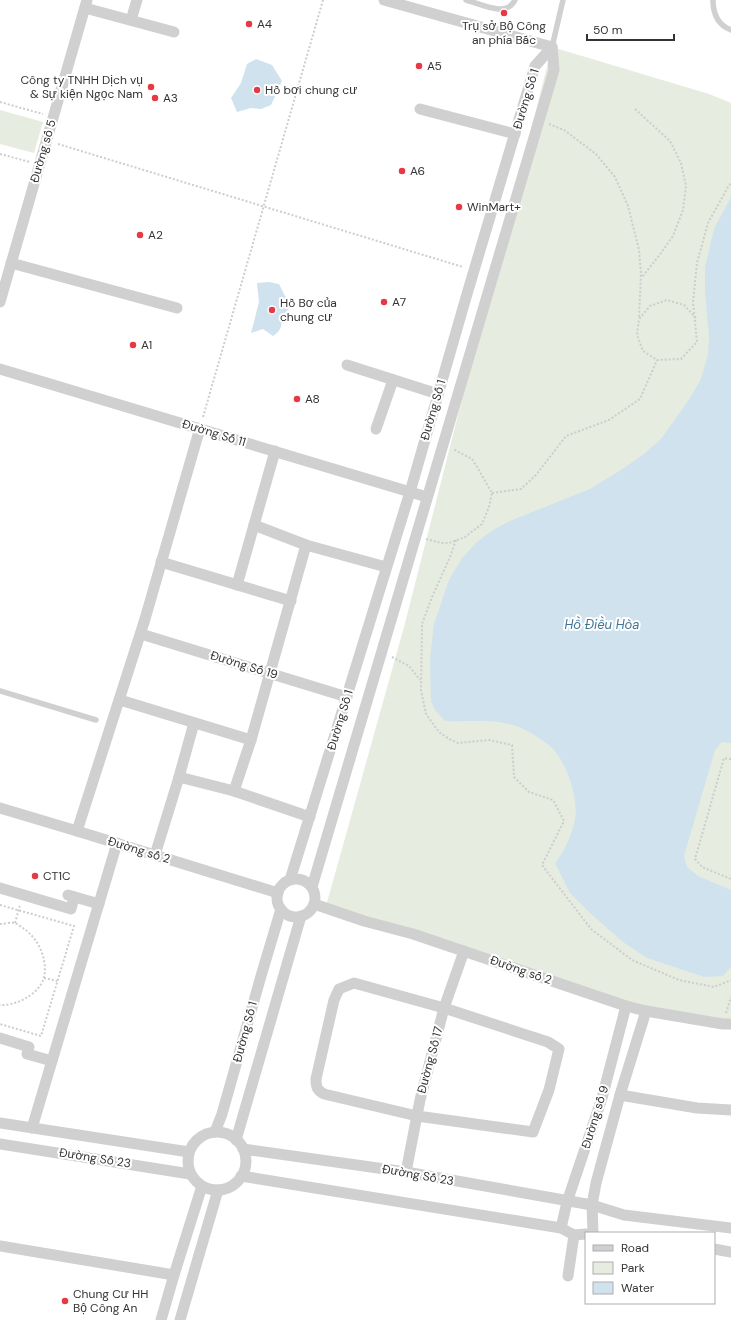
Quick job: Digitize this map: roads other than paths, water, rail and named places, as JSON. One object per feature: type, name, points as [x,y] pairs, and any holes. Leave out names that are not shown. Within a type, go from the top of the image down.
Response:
[{"type":"street","points":[[131,20],[137,0]]},
{"type":"street","points":[[384,0],[552,47]]},
{"type":"street","points":[[86,4],[131,20],[174,32]]},
{"type":"street","name":"Đường số 5","points":[[0,302],[86,4]]},
{"type":"street","name":"Đường Số 1","points":[[312,887],[554,70],[552,47]]},
{"type":"street","name":"Đường Số 1","points":[[290,880],[410,492],[535,66],[552,47]]},
{"type":"street","points":[[420,109],[515,134]]},
{"type":"street","points":[[11,263],[177,308]]},
{"type":"street","points":[[347,365],[438,394]]},
{"type":"street","name":"Đường Số 11","points":[[0,369],[427,497]]},
{"type":"street","points":[[376,429],[394,380]]},
{"type":"street","points":[[77,831],[141,634],[200,428]]},
{"type":"street","points":[[237,585],[275,451]]},
{"type":"street","points":[[254,525],[306,544],[386,568]]},
{"type":"street","points":[[234,791],[251,740],[306,544]]},
{"type":"street","points":[[162,562],[291,601]]},
{"type":"street","name":"Đường Số 19","points":[[141,634],[347,697]]},
{"type":"street","points":[[120,700],[251,740]]},
{"type":"street","points":[[155,855],[194,723]]},
{"type":"street","points":[[179,777],[234,791],[310,817]]},
{"type":"street","name":"Đường số 2","points":[[0,808],[278,893]]},
{"type":"street","points":[[32,1128],[117,843]]},
{"type":"street","points":[[295,879],[304,880],[312,887],[315,895],[314,904],[309,912],[301,916],[290,915],[281,909],[277,898],[280,887],[285,883],[295,879]]},
{"type":"street","points":[[0,888],[71,909],[71,896],[98,904]]},
{"type":"street","name":"Đường số 2","points":[[314,904],[413,934],[626,1006],[646,1011],[727,1024]]},
{"type":"street","name":"Đường Số 1","points":[[215,1132],[222,1114],[281,909]]},
{"type":"street","name":"Đường Số 1","points":[[240,1144],[301,916]]},
{"type":"street","name":"Đường Số 17","points":[[406,1172],[416,1116],[444,1008],[464,951]]},
{"type":"street","points":[[354,983],[444,1008],[548,1042],[559,1049],[550,1083],[533,1132],[416,1116],[324,1094],[318,1090],[316,1086],[316,1079],[334,1000],[339,989],[354,983]]},
{"type":"street","name":"Đường số 9","points":[[561,1228],[567,1202],[602,1098],[626,1006]]},
{"type":"street","name":"Đường số 9","points":[[593,1232],[592,1205],[596,1183],[620,1095],[646,1011]]},
{"type":"street","points":[[0,1038],[29,1047],[27,1054],[52,1062]]},
{"type":"street","points":[[620,1095],[697,1108],[731,1110]]},
{"type":"street","name":"Đường Số 23","points":[[0,1123],[189,1152]]},
{"type":"street","points":[[215,1132],[226,1134],[240,1144],[246,1160],[244,1171],[238,1181],[229,1188],[218,1190],[207,1189],[197,1183],[190,1174],[188,1163],[189,1152],[195,1142],[204,1135],[215,1132]]},
{"type":"street","name":"Đường Số 23","points":[[0,1144],[190,1174]]},
{"type":"street","name":"Đường Số 23","points":[[240,1144],[406,1172],[567,1202],[592,1205],[624,1215],[731,1228]]},
{"type":"street","points":[[241,1176],[561,1228],[574,1235],[585,1234]]},
{"type":"street","points":[[161,1320],[202,1186]]},
{"type":"street","points":[[180,1320],[218,1190]]},
{"type":"street","points":[[568,1276],[574,1235]]},
{"type":"street","points":[[0,1246],[174,1275]]},
{"type":"street","points":[[715,1249],[731,1252]]},
{"type":"lane","points":[[466,0],[498,10],[507,9],[515,0]]},
{"type":"lane","points":[[552,47],[563,0]]},
{"type":"lane","points":[[713,0],[713,7],[716,16],[721,24],[731,30]]},
{"type":"lane","points":[[0,691],[96,720]]},
{"type":"water","name":"Hồ bơi chung cư","points":[[256,59],[272,65],[282,81],[271,105],[261,109],[251,108],[237,112],[231,98],[241,83],[247,64]]},
{"type":"water","name":"Hồ Điều Hòa","points":[[731,197],[731,743],[722,742],[715,750],[684,856],[687,867],[698,876],[731,890],[731,967],[723,976],[704,977],[647,958],[623,942],[570,893],[555,863],[570,837],[576,811],[574,792],[559,756],[550,746],[535,735],[513,725],[488,721],[445,721],[435,710],[431,701],[430,659],[434,624],[449,580],[462,558],[477,542],[493,530],[510,521],[590,489],[621,470],[644,454],[661,439],[690,398],[701,379],[708,354],[709,337],[705,291],[705,267],[714,229]]},
{"type":"water","name":"Hồ Bơ của chung cư","points":[[269,282],[279,284],[285,296],[293,304],[282,316],[280,328],[273,336],[263,329],[251,333],[259,302],[257,283]]},
{"type":"place","name":"Trụ sở Bộ Công an phía Bắc","points":[[504,13]]},
{"type":"place","name":"A4","points":[[249,24]]},
{"type":"place","name":"A5","points":[[419,66]]},
{"type":"place","name":"Công ty TNHH Dịch vụ & Sự kiện Ngọc Nam","points":[[151,87]]},
{"type":"place","name":"Hồ bơi chung cư","points":[[257,90]]},
{"type":"place","name":"A3","points":[[155,98]]},
{"type":"place","name":"A6","points":[[402,171]]},
{"type":"place","name":"WinMart+","points":[[459,207]]},
{"type":"place","name":"A2","points":[[140,235]]},
{"type":"place","name":"A7","points":[[384,302]]},
{"type":"place","name":"Hồ Bơ của chung cư","points":[[272,310]]},
{"type":"place","name":"A1","points":[[133,345]]},
{"type":"place","name":"A8","points":[[297,399]]},
{"type":"place","name":"CT1C","points":[[35,876]]},
{"type":"place","name":"Chung Cư HH Bộ Công An","points":[[65,1301]]}]
